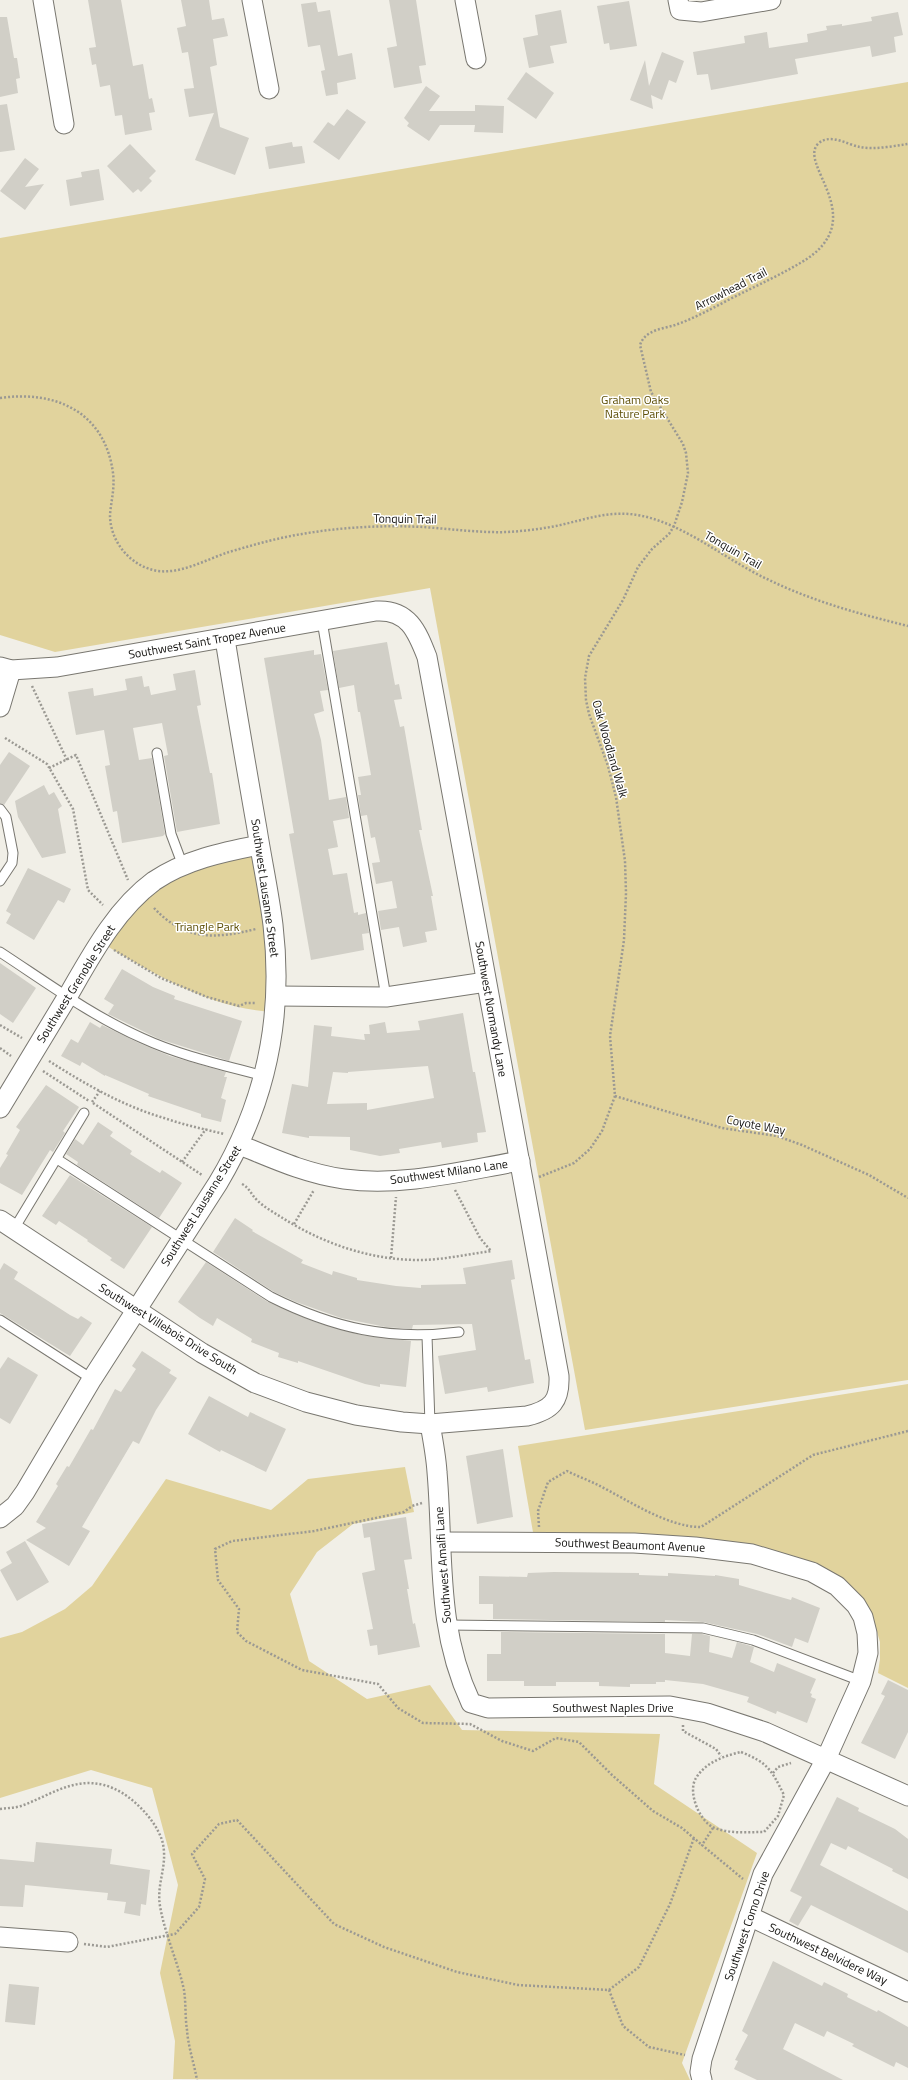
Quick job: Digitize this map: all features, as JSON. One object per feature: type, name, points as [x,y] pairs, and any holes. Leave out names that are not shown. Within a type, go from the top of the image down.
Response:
[{"type":"street","points":[[43,0],[64,124]]},
{"type":"street","points":[[252,0],[269,89]]},
{"type":"street","points":[[464,0],[476,59]]},
{"type":"street","points":[[678,0],[680,10],[701,12],[771,0]]},
{"type":"street","name":"Southwest Saint Tropez Avenue","points":[[6,668],[57,667],[386,610],[395,613],[410,622]]},
{"type":"street","name":"Southwest Normandy Lane","points":[[410,622],[419,635],[427,657],[559,1376],[560,1387],[557,1399]]},
{"type":"street","name":"Southwest Lausanne Street","points":[[0,1518],[14,1506],[25,1492],[92,1379],[218,1183],[240,1145],[253,1115],[264,1076],[271,1044],[276,996],[273,925],[225,638]]},
{"type":"street","points":[[0,706],[6,668]]},
{"type":"street","name":"Southwest Grenoble Street","points":[[0,1108],[100,942],[140,893],[155,881],[183,866],[223,852],[259,845]]},
{"type":"street","points":[[276,996],[386,997],[486,982]]},
{"type":"street","name":"Southwest Milano Lane","points":[[240,1145],[292,1166],[323,1175],[344,1179],[397,1181],[520,1161]]},
{"type":"street","name":"Southwest Villebois Drive South","points":[[7,1225],[202,1353],[263,1385],[306,1402],[356,1415],[402,1422],[430,1424],[527,1416],[541,1413],[557,1399]]},
{"type":"street","name":"Southwest Amalfi Lane","points":[[430,1424],[438,1498],[442,1583],[447,1625],[459,1677],[471,1703]]},
{"type":"street","name":"Southwest Beaumont Avenue","points":[[441,1542],[634,1543],[695,1547],[752,1554],[812,1572],[837,1586],[856,1604],[862,1616],[867,1633],[868,1653],[861,1681],[826,1759]]},
{"type":"street","name":"Southwest Naples Drive","points":[[471,1703],[488,1708],[670,1706],[707,1713],[765,1732],[908,1796]]},
{"type":"street","name":"Southwest Como Drive","points":[[702,2080],[700,2072],[702,2059],[763,1874],[826,1759]]},
{"type":"street","name":"Southwest Belvidere Way","points":[[749,1916],[908,1992]]},
{"type":"street","points":[[0,1936],[68,1942]]},
{"type":"lane","points":[[322,621],[386,997]]},
{"type":"lane","points":[[157,753],[170,834],[183,866]]},
{"type":"lane","points":[[0,809],[6,817],[13,853],[12,863],[0,881]]},
{"type":"lane","points":[[0,952],[68,996],[142,1038],[205,1060],[264,1076]]},
{"type":"lane","points":[[7,1225],[57,1159],[84,1113]]},
{"type":"lane","points":[[57,1159],[271,1297],[304,1314],[369,1332],[427,1336],[459,1332]]},
{"type":"lane","points":[[0,1320],[92,1379]]},
{"type":"lane","points":[[427,1336],[430,1424]]},
{"type":"lane","points":[[447,1625],[703,1628],[753,1640],[861,1681]]},
{"type":"path","name":"Arrowhead Trail","points":[[674,526],[686,488],[688,473],[686,453],[679,436],[652,396],[646,376],[641,348],[642,341],[647,335],[697,316],[801,262],[820,247],[830,233],[834,212],[831,197],[820,175],[815,156],[816,146],[821,142],[833,139],[861,147],[871,148],[908,144]]},
{"type":"path","name":"Tonquin Trail","points":[[0,398],[29,396],[49,399],[76,410],[92,424],[104,442],[112,468],[114,490],[110,515],[114,536],[130,558],[144,567],[155,570],[172,571],[182,569],[236,550],[286,537],[355,528],[406,527],[482,532],[507,532],[544,528],[596,516],[621,514],[646,517],[674,526],[737,564],[785,587],[852,612],[908,626]]},
{"type":"path","name":"Oak Woodland Walk","points":[[535,1178],[565,1168],[585,1154],[602,1132],[615,1096],[610,1036],[625,935],[625,860],[616,797],[603,751],[589,714],[586,700],[585,678],[589,656],[622,600],[638,567],[652,549],[669,534],[674,526]]},
{"type":"path","points":[[31,686],[66,760]]},
{"type":"path","points":[[5,738],[47,764],[50,768],[74,809],[88,890],[103,905]]},
{"type":"path","points":[[50,768],[76,756],[128,880]]},
{"type":"path","points":[[154,908],[163,918],[181,929],[211,936],[233,934],[273,925]]},
{"type":"path","points":[[115,951],[161,978],[207,997],[239,1006],[246,1003],[256,1003]]},
{"type":"path","points":[[0,1029],[1,1025],[36,1047]]},
{"type":"path","points":[[49,1061],[100,1091],[163,1118],[224,1134]]},
{"type":"path","points":[[42,1071],[92,1102],[202,1175]]},
{"type":"path","points":[[92,1102],[100,1091]]},
{"type":"path","name":"Coyote Way","points":[[615,1096],[722,1128],[777,1136],[869,1175],[908,1198]]},
{"type":"path","points":[[182,1162],[206,1130]]},
{"type":"path","points":[[242,1184],[252,1191],[259,1202],[294,1224],[330,1242],[354,1251],[391,1258],[427,1260],[492,1251],[480,1238],[465,1212],[455,1191],[452,1173]]},
{"type":"path","points":[[294,1224],[323,1175]]},
{"type":"path","points":[[391,1258],[397,1181]]},
{"type":"path","points":[[540,1542],[538,1511],[548,1482],[567,1471],[597,1484],[633,1505],[687,1527],[701,1527],[813,1455],[908,1431]]},
{"type":"path","points":[[438,1498],[412,1506],[404,1512],[314,1531],[232,1541],[215,1549],[218,1580],[239,1609],[237,1632],[246,1641],[302,1670],[378,1684],[398,1708],[423,1723],[470,1724],[502,1741],[533,1751],[556,1738],[579,1742],[612,1775],[654,1811],[682,1828],[745,1882],[758,1888]]},
{"type":"path","points":[[683,1708],[683,1731],[716,1749],[721,1756]]},
{"type":"path","points":[[740,1752],[760,1760],[773,1773],[784,1795],[778,1816],[764,1832],[735,1832],[713,1828],[697,1811],[693,1789],[696,1778],[721,1756],[740,1752]]},
{"type":"path","points":[[773,1773],[778,1767],[793,1761]]},
{"type":"path","points":[[0,1809],[20,1806],[61,1787],[80,1783],[104,1785],[120,1792],[144,1811],[161,1838],[166,1857],[160,1893],[160,1905],[167,1936],[184,1990],[187,2031],[197,2080]]},
{"type":"path","points":[[68,1942],[107,1947],[175,1934],[199,1907],[204,1879],[192,1854],[219,1824],[237,1820],[334,1924],[384,1947],[457,1972],[518,1985],[609,1990],[639,1967],[670,1904],[694,1838]]},
{"type":"path","points":[[702,1845],[713,1828]]},
{"type":"path","points":[[609,1990],[623,2026],[649,2047],[702,2059]]},
{"type":"green space","name":"Graham Oaks Nature Park","points":[[908,82],[908,1380],[585,1430],[430,588],[55,652],[0,635],[0,238]]},
{"type":"green space","name":"Triangle Park","points":[[259,845],[274,1012],[227,1004],[205,997],[161,977],[100,942],[140,893]]},
{"type":"green space","points":[[908,1384],[908,1688],[878,1673],[880,1642],[872,1615],[798,1562],[534,1538],[518,1446]]},
{"type":"green space","points":[[405,1467],[414,1512],[353,1524],[317,1552],[290,1594],[309,1661],[367,1699],[430,1685],[462,1730],[660,1734],[654,1784],[757,1853],[682,2063],[690,2080],[173,2079],[175,2041],[160,1973],[178,1885],[152,1788],[91,1770],[0,1798],[0,1638],[22,1632],[65,1609],[92,1586],[166,1479],[271,1510],[308,1479]]},
{"type":"building","points":[[88,0],[121,0],[133,66],[143,64],[149,99],[152,98],[155,112],[149,113],[152,130],[125,135],[122,115],[115,116],[110,85],[100,87],[96,64],[92,65],[89,48],[96,47]]},
{"type":"building","points":[[181,0],[209,0],[212,20],[224,18],[228,36],[213,39],[217,65],[210,67],[220,127],[249,138],[235,175],[195,160],[214,113],[189,117],[184,89],[194,88],[188,52],[182,53],[177,28],[186,26]]},
{"type":"building","points":[[389,0],[416,0],[426,65],[419,66],[422,83],[394,88],[387,48],[397,46]]},
{"type":"building","points":[[629,1],[637,46],[610,50],[609,43],[604,44],[597,6]]},
{"type":"building","points":[[316,2],[318,12],[330,10],[338,56],[352,53],[356,79],[337,83],[338,94],[326,96],[321,71],[325,70],[320,45],[308,47],[301,4]]},
{"type":"building","points":[[561,10],[567,43],[550,46],[554,63],[529,68],[523,38],[538,35],[535,15]]},
{"type":"building","points":[[898,12],[903,35],[894,37],[896,52],[872,57],[870,46],[795,59],[798,74],[711,90],[708,74],[697,75],[693,52],[745,43],[744,36],[767,32],[769,48],[808,42],[807,34],[827,30],[826,26],[842,24],[842,26],[872,21],[871,17]]},
{"type":"building","points":[[0,17],[7,17],[14,58],[17,58],[20,78],[16,79],[18,93],[0,97]]},
{"type":"building","points":[[662,52],[684,61],[676,83],[669,80],[662,100],[651,95],[653,109],[630,100],[645,60],[649,86]]},
{"type":"building","points":[[526,72],[554,93],[536,119],[507,99]]},
{"type":"building","points":[[426,86],[440,96],[429,111],[475,111],[475,105],[504,106],[503,133],[474,132],[475,125],[440,125],[429,141],[407,126],[409,123],[404,118]]},
{"type":"building","points":[[7,104],[15,150],[0,152],[0,105]]},
{"type":"building","points":[[347,109],[366,122],[339,160],[313,142],[328,122],[334,126]]},
{"type":"building","points":[[292,142],[293,147],[302,146],[305,163],[269,169],[265,147]]},
{"type":"building","points":[[130,144],[156,171],[149,178],[152,181],[141,192],[138,189],[133,193],[107,166]]},
{"type":"building","points":[[25,158],[39,169],[25,187],[44,184],[25,210],[0,191]]},
{"type":"building","points":[[99,169],[104,200],[70,206],[66,180],[82,177],[81,172]]},
{"type":"building","points":[[387,642],[395,685],[399,684],[402,699],[394,700],[400,727],[404,726],[422,830],[419,830],[433,896],[431,896],[437,930],[425,932],[427,942],[403,947],[399,927],[381,930],[378,911],[397,908],[392,881],[376,884],[372,863],[380,862],[375,837],[371,838],[367,815],[361,816],[358,795],[361,795],[358,777],[371,775],[360,712],[358,712],[354,685],[339,688],[333,651]]},
{"type":"building","points":[[314,650],[314,655],[321,654],[328,690],[320,691],[324,711],[314,714],[321,740],[329,800],[346,797],[349,818],[333,821],[338,847],[328,849],[333,875],[347,873],[354,913],[358,912],[358,915],[366,913],[369,933],[362,934],[364,950],[311,960],[289,834],[294,833],[264,658]]},
{"type":"building","points":[[195,670],[201,705],[197,706],[210,773],[212,773],[220,824],[177,832],[164,756],[168,755],[162,723],[133,728],[139,760],[152,758],[165,834],[163,836],[122,843],[117,811],[113,812],[105,766],[110,765],[104,730],[76,735],[68,692],[93,688],[94,696],[127,690],[125,679],[142,676],[144,687],[149,686],[151,695],[176,690],[173,674]]},
{"type":"building","points":[[9,752],[30,766],[4,805],[0,803],[0,765]]},
{"type":"building","points":[[44,785],[49,795],[54,792],[62,806],[58,809],[66,853],[42,858],[18,817],[15,801]]},
{"type":"building","points":[[28,868],[71,889],[64,903],[58,900],[34,940],[6,923],[11,914],[6,911]]},
{"type":"building","points":[[0,963],[36,988],[13,1023],[0,1014]]},
{"type":"building","points":[[122,969],[153,987],[175,996],[174,999],[242,1021],[229,1061],[159,1039],[108,1014],[114,1005],[104,999]]},
{"type":"building","points":[[463,1013],[473,1072],[475,1072],[486,1132],[477,1133],[478,1142],[442,1148],[441,1142],[399,1149],[400,1153],[380,1156],[350,1150],[350,1137],[309,1136],[309,1138],[282,1133],[292,1084],[308,1087],[314,1025],[332,1027],[331,1036],[365,1040],[364,1034],[370,1034],[369,1025],[385,1022],[387,1033],[420,1030],[418,1021]],"holes":[[[428,1066],[434,1098],[367,1110],[367,1103],[327,1104],[333,1072],[348,1073]]]},
{"type":"building","points":[[90,1022],[100,1028],[102,1025],[170,1056],[226,1072],[224,1077],[227,1077],[221,1098],[226,1100],[221,1122],[201,1117],[201,1114],[148,1096],[149,1094],[105,1076],[82,1062],[80,1066],[61,1056],[71,1039],[78,1043]]},
{"type":"building","points":[[46,1085],[79,1107],[63,1131],[65,1133],[53,1152],[50,1150],[22,1195],[0,1183],[0,1168],[8,1155],[6,1154],[20,1130],[16,1127]]},
{"type":"building","points":[[98,1122],[113,1132],[110,1136],[132,1151],[130,1154],[160,1173],[162,1170],[182,1183],[159,1218],[77,1165],[78,1162],[66,1154],[75,1139],[83,1145]]},
{"type":"building","points":[[70,1175],[152,1227],[124,1269],[110,1260],[112,1258],[87,1241],[88,1240],[59,1221],[56,1225],[42,1216]]},
{"type":"building","points":[[235,1218],[253,1230],[252,1231],[303,1260],[301,1263],[332,1275],[333,1271],[357,1278],[357,1280],[396,1286],[421,1288],[421,1285],[466,1284],[463,1268],[512,1260],[515,1279],[511,1280],[525,1360],[530,1359],[534,1383],[488,1392],[487,1387],[445,1394],[438,1356],[476,1350],[472,1324],[413,1325],[412,1329],[386,1327],[341,1318],[296,1302],[274,1292],[213,1252]]},
{"type":"building","points":[[206,1262],[268,1302],[315,1322],[361,1335],[411,1341],[406,1387],[380,1384],[380,1387],[365,1384],[298,1361],[298,1363],[278,1357],[279,1353],[251,1342],[252,1339],[217,1318],[213,1326],[200,1318],[178,1302]]},
{"type":"building","points":[[4,1263],[18,1272],[14,1279],[70,1315],[78,1319],[81,1316],[92,1323],[70,1356],[0,1313],[0,1270]]},
{"type":"building","points":[[142,1351],[171,1370],[169,1373],[177,1378],[156,1410],[139,1444],[133,1441],[82,1527],[90,1531],[69,1566],[26,1540],[46,1528],[36,1522],[58,1486],[56,1484],[67,1466],[69,1467],[91,1429],[93,1430],[115,1389],[121,1392],[136,1369],[132,1366]]},
{"type":"building","points":[[8,1357],[38,1375],[10,1424],[0,1418],[0,1369]]},
{"type":"building","points":[[209,1396],[248,1417],[250,1412],[286,1429],[266,1472],[221,1450],[220,1452],[188,1434]]},
{"type":"building","points":[[503,1449],[513,1517],[477,1524],[466,1456]]},
{"type":"building","points":[[406,1517],[412,1559],[404,1560],[409,1589],[407,1589],[413,1624],[415,1623],[420,1647],[378,1655],[377,1645],[370,1646],[367,1630],[373,1629],[362,1573],[375,1570],[370,1537],[364,1538],[362,1524]]},
{"type":"building","points":[[25,1541],[49,1582],[17,1601],[0,1570],[12,1563],[6,1552]]},
{"type":"building","points":[[528,1573],[639,1573],[639,1575],[668,1576],[668,1573],[715,1575],[739,1579],[739,1585],[791,1600],[792,1597],[820,1608],[808,1643],[795,1638],[792,1647],[757,1634],[703,1622],[665,1620],[665,1622],[493,1619],[493,1604],[479,1604],[479,1576],[527,1577]]},
{"type":"building","points":[[501,1632],[665,1634],[665,1653],[690,1656],[692,1634],[702,1634],[710,1636],[709,1652],[732,1658],[737,1642],[754,1647],[750,1662],[774,1672],[777,1663],[816,1679],[810,1693],[812,1694],[811,1697],[816,1699],[807,1723],[777,1711],[776,1714],[747,1702],[749,1697],[703,1684],[665,1680],[665,1682],[656,1682],[656,1684],[630,1684],[630,1687],[599,1686],[599,1682],[556,1682],[556,1686],[524,1686],[524,1681],[487,1681],[487,1654],[501,1654]]},
{"type":"building","points":[[888,1680],[908,1690],[908,1732],[895,1759],[861,1743],[885,1696],[881,1694]]},
{"type":"building","points":[[837,1797],[859,1808],[858,1811],[895,1829],[908,1839],[908,1879],[892,1871],[893,1869],[848,1846],[846,1850],[831,1843],[820,1865],[908,1911],[908,1953],[811,1905],[798,1926],[789,1921],[802,1897],[790,1891]]},
{"type":"building","points":[[36,1842],[112,1849],[110,1864],[150,1870],[146,1905],[141,1904],[140,1916],[124,1913],[126,1902],[107,1900],[108,1893],[25,1885],[23,1907],[0,1906],[0,1859],[34,1862]]},
{"type":"building","points":[[773,1961],[822,1986],[824,1982],[848,1994],[847,1997],[877,2012],[878,2010],[908,2027],[908,2068],[896,2062],[894,2067],[852,2046],[854,2044],[827,2031],[824,2037],[795,2023],[783,2049],[843,2080],[757,2080],[734,2069],[738,2061],[735,2060],[748,2035],[742,2031]]},
{"type":"building","points":[[9,1984],[39,1987],[35,2025],[5,2022]]}]
